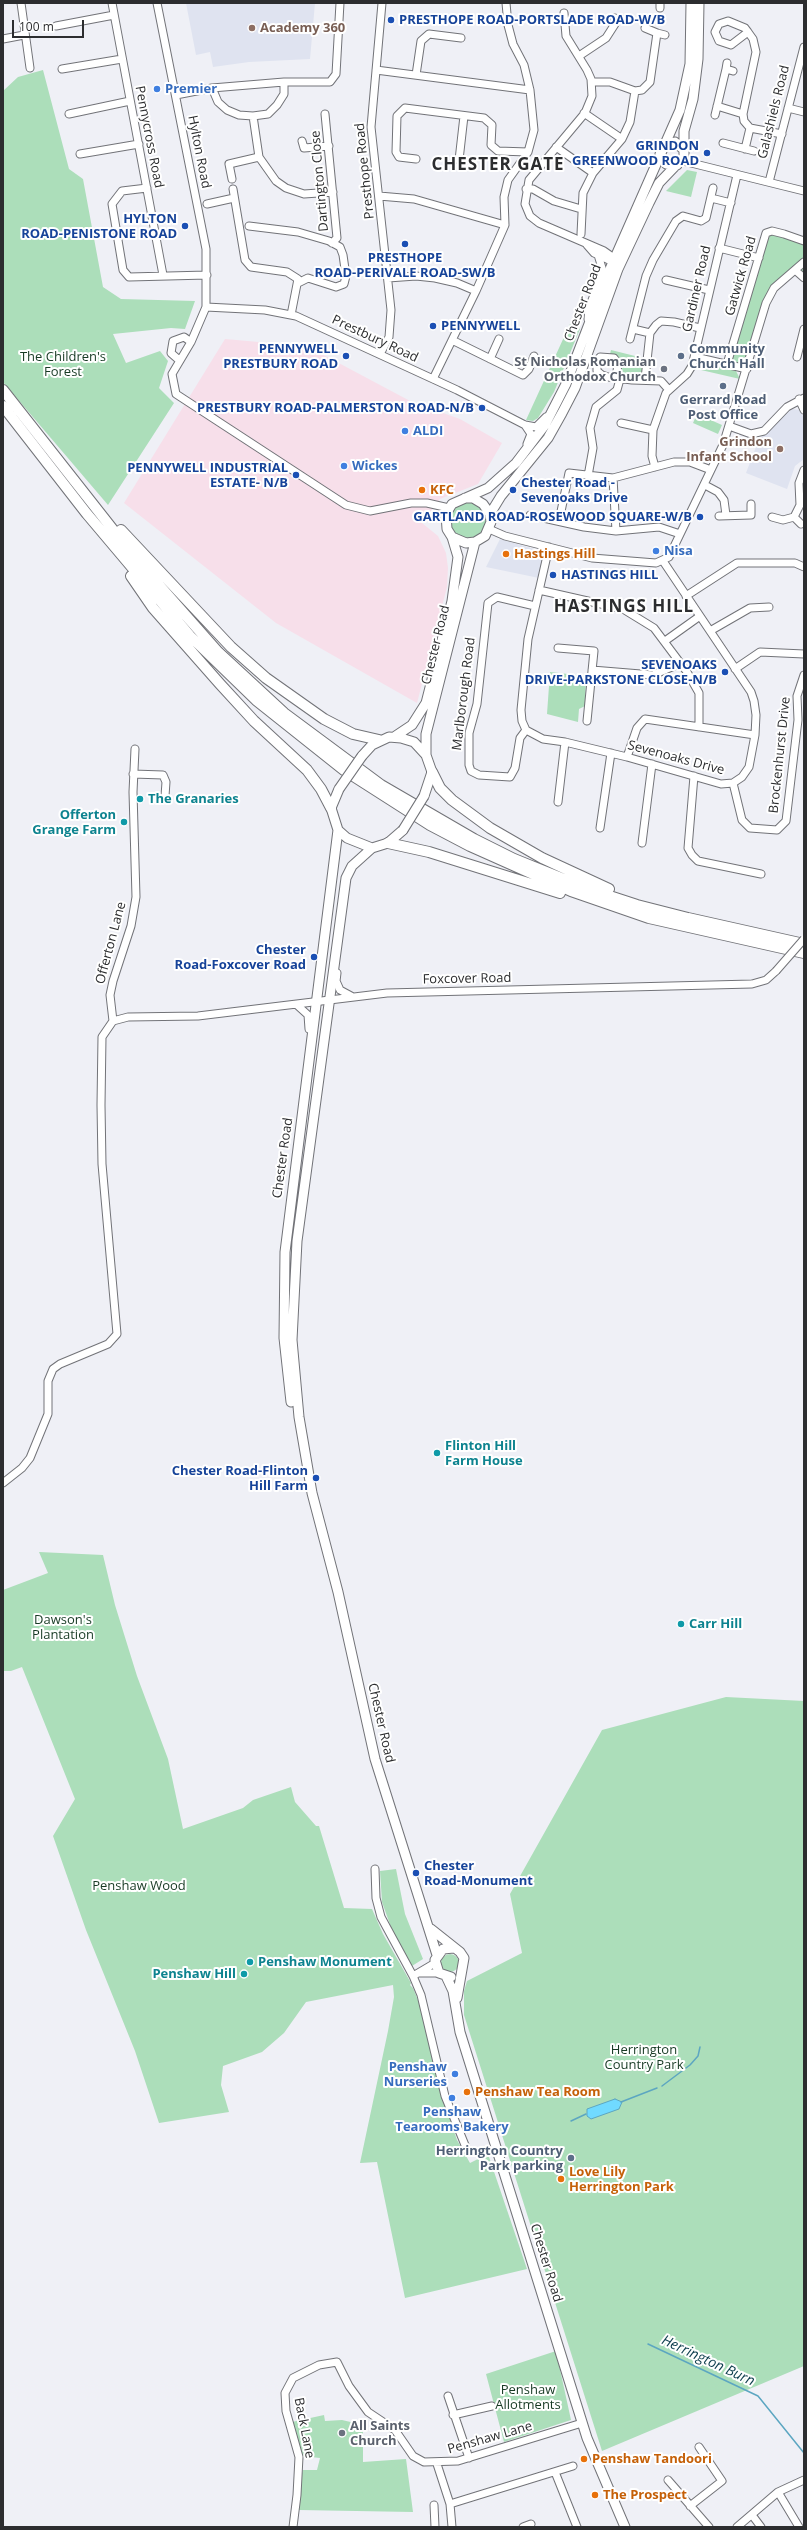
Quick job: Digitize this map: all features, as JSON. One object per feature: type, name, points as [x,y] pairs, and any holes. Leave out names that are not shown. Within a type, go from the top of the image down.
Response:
[{"type":"highway","points":[[3,390],[136,559],[195,628],[250,683],[328,748],[381,785],[435,818],[514,858],[588,889],[638,905],[688,918],[804,944]]},
{"type":"highway","points":[[3,406],[87,514],[154,594],[225,671],[277,718],[344,770],[430,825],[510,866],[571,891],[649,918]]},
{"type":"highway","points":[[72,476],[172,586],[231,647],[260,673],[287,695],[324,719],[353,734],[379,740]]},
{"type":"highway","points":[[87,514],[153,608],[250,716],[307,770],[321,789],[331,808]]},
{"type":"highway","points":[[432,772],[440,788],[452,800],[490,828],[542,858],[618,893],[688,918]]},
{"type":"highway","points":[[388,843],[428,852],[612,910],[804,953]]},
{"type":"main road","name":"Chester Road","points":[[394,737],[412,725],[426,703],[456,578],[458,557],[445,520],[449,508],[465,498],[488,488],[516,463],[535,440],[554,410],[566,384],[588,326],[618,260],[660,154],[676,124],[684,95],[690,64],[690,3]]},
{"type":"main road","points":[[660,154],[666,164],[680,163],[684,150],[684,131],[693,98],[698,59],[699,3]]},
{"type":"main road","points":[[665,145],[676,142],[684,150]]},
{"type":"main road","name":"Chester Road","points":[[489,529],[491,522],[490,514],[501,496],[548,438],[562,413],[575,388],[618,260],[659,183],[680,163]]},
{"type":"main road","points":[[465,498],[473,498],[483,504],[490,514]]},
{"type":"main road","points":[[452,537],[466,544],[475,542],[485,536],[489,529]]},
{"type":"main road","name":"Chester Road","points":[[426,755],[426,734],[475,542]]},
{"type":"main road","points":[[394,737],[414,742],[426,755],[432,772],[424,796],[403,830],[388,843],[372,848],[352,841],[338,830],[331,808],[339,789],[362,756],[379,740],[394,737]]},
{"type":"main road","name":"Chester Road","points":[[338,830],[290,1203],[283,1288],[284,1338],[288,1386],[299,1443],[338,1592],[375,1759],[419,1903],[429,1927],[454,1948]]},
{"type":"main road","name":"Chester Road","points":[[311,1488],[294,1385],[292,1340],[293,1292],[309,1150],[331,1001],[346,878],[352,866],[372,848]]},
{"type":"main road","points":[[429,1927],[436,1959],[443,1975],[454,1976],[462,1970],[464,1958],[454,1948],[443,1949],[436,1959]]},
{"type":"main road","name":"Chester Road","points":[[456,2003],[462,1970]]},
{"type":"main road","name":"Chester Road","points":[[443,1975],[456,2003],[460,2032],[582,2423],[625,2527]]},
{"type":"street","points":[[21,3],[24,35],[30,68]]},
{"type":"street","name":"Pennycross Road","points":[[112,3],[163,275]]},
{"type":"street","name":"Hylton Road","points":[[157,3],[206,249],[206,307]]},
{"type":"street","points":[[176,95],[212,88],[284,82],[330,82],[336,74],[340,3]]},
{"type":"street","name":"Presthope Road","points":[[380,354],[389,337],[391,310],[371,127],[382,3]]},
{"type":"street","points":[[433,379],[476,292],[505,225],[504,197],[508,180],[528,152],[534,130],[530,90],[524,65],[510,32],[507,3]]},
{"type":"street","points":[[564,13],[566,36],[579,56],[592,82],[592,96],[584,113],[536,170],[526,189],[525,204],[530,216],[539,223],[604,251],[618,260]]},
{"type":"street","points":[[56,26],[114,16]]},
{"type":"street","points":[[579,56],[606,38],[612,17],[623,20]]},
{"type":"street","points":[[592,82],[610,82],[635,91],[642,90],[650,82],[661,34],[645,28]]},
{"type":"street","points":[[748,32],[753,39],[756,52],[743,114],[744,121],[750,128],[782,134]]},
{"type":"street","points":[[416,75],[421,41],[429,34],[461,38]]},
{"type":"street","points":[[3,39],[24,35]]},
{"type":"street","name":"Galashiels Road","points":[[769,182],[804,47]]},
{"type":"street","points":[[62,69],[122,58]]},
{"type":"street","points":[[715,115],[729,68]]},
{"type":"street","points":[[376,70],[530,90]]},
{"type":"street","points":[[212,88],[218,102],[227,110],[239,115],[254,116],[268,114],[277,105],[284,94],[284,82]]},
{"type":"street","points":[[581,234],[581,209],[583,194],[593,172],[622,139],[630,122],[635,91]]},
{"type":"street","points":[[70,114],[130,101]]},
{"type":"street","points":[[718,106],[743,114]]},
{"type":"street","points":[[416,159],[399,157],[396,152],[398,116],[405,108],[484,118],[492,125],[491,145],[498,151],[528,152]]},
{"type":"street","points":[[788,108],[804,112]]},
{"type":"street","points":[[584,113],[622,139]]},
{"type":"street","name":"Dartington Close","points":[[325,114],[337,238],[332,243]]},
{"type":"street","points":[[254,116],[259,157],[271,176],[286,188],[304,194],[333,192]]},
{"type":"street","points":[[459,160],[464,116]]},
{"type":"street","points":[[746,149],[750,128]]},
{"type":"street","points":[[302,141],[304,148],[328,146]]},
{"type":"street","points":[[723,143],[754,151]]},
{"type":"street","points":[[80,154],[139,144]]},
{"type":"street","points":[[556,147],[593,172]]},
{"type":"street","points":[[232,179],[228,164],[259,157]]},
{"type":"street","points":[[680,163],[804,191]]},
{"type":"street","name":"Gardiner Road","points":[[656,467],[652,456],[653,430],[662,399],[669,390],[687,374],[695,356],[700,328],[737,175]]},
{"type":"street","points":[[147,188],[122,191],[112,204],[123,270],[129,277],[207,275]]},
{"type":"street","points":[[630,339],[646,276],[676,221],[683,216],[701,221],[706,218],[713,188]]},
{"type":"street","points":[[233,189],[246,260],[251,267],[287,272],[298,279],[291,315]]},
{"type":"street","points":[[526,189],[533,189],[554,201],[581,209]]},
{"type":"street","points":[[379,196],[414,199],[505,225]]},
{"type":"street","points":[[207,204],[234,198]]},
{"type":"street","points":[[711,198],[731,203]]},
{"type":"street","points":[[249,226],[298,232],[340,247],[344,255],[346,276],[344,284],[336,287],[308,278],[298,283]]},
{"type":"street","name":"Gatwick Road","points":[[727,364],[766,233],[772,231],[804,241]]},
{"type":"street","points":[[588,245],[598,255],[610,260],[618,260]]},
{"type":"street","points":[[719,248],[759,258]]},
{"type":"street","points":[[588,326],[589,308],[603,271],[598,255]]},
{"type":"street","points":[[489,529],[505,536],[592,558],[656,563],[669,557],[712,470],[729,426],[766,303],[774,288],[804,262]]},
{"type":"street","points":[[795,270],[804,278]]},
{"type":"street","points":[[388,278],[416,276],[435,278],[458,283],[476,292]]},
{"type":"street","points":[[666,280],[709,290]]},
{"type":"street","points":[[206,307],[191,342],[172,374],[173,386],[181,398],[346,505],[370,511],[411,503],[427,502],[449,508]]},
{"type":"street","name":"Prestbury Road","points":[[206,307],[264,310],[291,315],[380,354],[525,425]]},
{"type":"street","points":[[645,379],[650,333],[661,321],[674,322],[700,328]]},
{"type":"street","points":[[633,328],[650,333]]},
{"type":"street","points":[[797,357],[802,344],[804,329]]},
{"type":"street","points":[[179,360],[171,353],[173,341],[184,337],[191,342]]},
{"type":"street","points":[[490,359],[499,339]]},
{"type":"street","points":[[452,340],[523,375],[529,369],[534,356]]},
{"type":"street","points":[[695,356],[747,369]]},
{"type":"street","points":[[588,476],[593,448],[590,428],[596,407],[616,390],[618,378],[660,381],[669,390]]},
{"type":"street","points":[[729,426],[751,434],[764,431],[787,407],[801,398],[804,410]]},
{"type":"street","points":[[525,425],[536,427],[554,410]]},
{"type":"street","points":[[621,423],[653,430]]},
{"type":"street","points":[[516,463],[530,438],[530,431],[525,425]]},
{"type":"street","points":[[559,521],[569,473],[613,478],[674,462],[690,462],[712,470]]},
{"type":"street","points":[[772,517],[783,520],[794,517],[800,505],[799,483],[804,470]]},
{"type":"street","points":[[613,478],[616,531]]},
{"type":"street","points":[[705,485],[718,492],[724,500],[723,516],[751,515],[751,504]]},
{"type":"street","points":[[530,515],[616,531],[659,527],[680,534]]},
{"type":"street","points":[[794,517],[801,524]]},
{"type":"street","points":[[526,730],[522,721],[521,710],[528,639],[549,547]]},
{"type":"street","name":"Sevenoaks Drive","points":[[526,730],[543,739],[565,742],[627,757],[721,784],[733,783],[742,777],[749,768],[755,735],[756,715],[754,701],[735,669],[663,561]]},
{"type":"street","points":[[686,596],[737,562],[795,563],[804,568]]},
{"type":"street","points":[[539,590],[623,609],[654,628],[681,663],[699,693],[699,727]]},
{"type":"street","name":"Marlborough Road","points":[[526,730],[520,738],[515,768],[510,776],[479,775],[471,770],[469,765],[469,733],[477,704],[488,603],[497,597],[535,606]]},
{"type":"street","points":[[710,631],[750,608],[769,607]]},
{"type":"street","points":[[665,641],[700,616]]},
{"type":"street","points":[[558,648],[594,651],[587,721]]},
{"type":"street","points":[[735,669],[760,652],[804,654]]},
{"type":"street","points":[[592,670],[653,675],[681,663]]},
{"type":"street","name":"Brockenhurst Drive","points":[[733,783],[742,820],[750,828],[777,830],[786,821],[798,720],[797,696],[804,675]]},
{"type":"street","points":[[627,757],[637,728],[646,719],[755,735]]},
{"type":"street","points":[[558,802],[565,742]]},
{"type":"street","points":[[135,749],[134,774],[163,775],[166,782],[164,796]]},
{"type":"street","points":[[600,828],[611,753]]},
{"type":"street","points":[[642,843],[652,764]]},
{"type":"street","name":"Offerton Lane","points":[[114,1021],[110,995],[112,981],[130,926],[136,897],[133,822],[134,774]]},
{"type":"street","points":[[694,776],[688,848],[692,856],[698,861],[761,874]]},
{"type":"street","name":"Foxcover Road","points":[[114,1021],[128,1017],[198,1016],[331,1001],[386,993],[752,984],[766,980],[776,971],[804,939]]},
{"type":"street","points":[[338,943],[338,986],[343,993],[353,997]]},
{"type":"street","points":[[297,1005],[305,1011],[310,1019],[307,1078]]},
{"type":"street","points":[[3,1483],[22,1468],[30,1458],[48,1414],[48,1381],[53,1369],[60,1364],[108,1344],[117,1334],[102,1164],[101,1105],[102,1037],[114,1021]]},
{"type":"street","points":[[375,1869],[376,1898],[381,1917],[416,1974],[450,2112],[467,2150]]},
{"type":"street","points":[[416,1974],[436,1959]]},
{"type":"street","points":[[416,1974],[443,1975]]},
{"type":"street","name":"Penshaw Lane","points":[[332,2361],[339,2364],[353,2391],[369,2412],[400,2435],[417,2459],[437,2464],[469,2458],[582,2423]]},
{"type":"street","name":"Back Lane","points":[[293,2527],[297,2496],[299,2457],[286,2411],[287,2387],[293,2378],[300,2373],[332,2361]]},
{"type":"street","points":[[448,2396],[453,2415],[469,2458]]},
{"type":"street","points":[[453,2415],[492,2406]]},
{"type":"street","points":[[690,2506],[722,2481],[699,2447]]},
{"type":"street","points":[[437,2464],[450,2504],[452,2527]]},
{"type":"street","points":[[450,2504],[573,2466]]},
{"type":"street","points":[[555,2472],[577,2527]]},
{"type":"street","points":[[668,2480],[708,2527]]},
{"type":"street","points":[[737,2527],[778,2492],[804,2480]]},
{"type":"street","points":[[778,2492],[799,2527]]},
{"type":"street","points":[[434,2505],[435,2527]]},
{"type":"street","points":[[752,2515],[761,2527]]},
{"type":"street","points":[[523,2527],[531,2524]]},
{"type":"shaded area","name":"Academy 360","points":[[186,3],[315,3],[310,59],[249,62],[213,67],[210,52],[196,55]]},
{"type":"shaded area","points":[[225,339],[270,343],[318,352],[412,402],[460,419],[502,443],[478,484],[440,499],[422,523],[438,536],[446,553],[448,568],[447,587],[417,703],[276,623],[124,503]]},
{"type":"shaded area","name":"Grindon Infant School","points":[[792,409],[800,410],[804,418],[804,459],[795,466],[787,489],[746,473],[759,439]]},
{"type":"shaded area","points":[[500,539],[544,552],[539,578],[486,567]]},
{"type":"green space","name":"The Children's Forest","points":[[43,70],[69,169],[83,179],[103,287],[121,299],[195,301],[185,329],[171,328],[113,334],[126,363],[160,351],[168,361],[159,388],[174,403],[108,505],[3,382],[3,91],[18,77]]},
{"type":"green space","points":[[687,170],[697,172],[691,197],[666,191]]},
{"type":"green space","points":[[772,231],[804,241],[804,278],[794,270],[774,288],[747,369],[727,364],[762,242]]},
{"type":"green space","points":[[570,324],[580,329],[554,392],[538,418],[533,421],[526,420]]},
{"type":"green space","points":[[611,350],[643,358],[643,371],[639,376],[621,375],[616,357],[610,354]]},
{"type":"green space","points":[[702,363],[736,371],[740,379],[701,370]]},
{"type":"green space","points":[[697,414],[722,425],[718,434],[693,423]]},
{"type":"green space","points":[[472,502],[481,507],[485,513],[485,527],[481,533],[472,538],[464,538],[455,533],[451,527],[450,516],[455,507],[461,503]]},
{"type":"green space","points":[[550,672],[586,676],[585,706],[579,709],[578,722],[547,714]]},
{"type":"green space","points":[[39,1552],[103,1555],[115,1605],[137,1676],[168,1759],[183,1829],[243,1808],[253,1800],[291,1787],[295,1802],[316,1826],[319,1826],[344,1908],[372,1909],[383,1934],[411,1983],[410,1985],[413,1988],[420,2005],[440,2090],[457,2140],[470,2163],[488,2154],[527,2269],[405,2298],[377,2162],[360,2163],[388,2031],[394,1997],[393,1985],[306,2002],[284,2033],[262,2052],[223,2066],[221,2085],[229,2112],[159,2123],[135,2051],[86,1930],[53,1836],[75,1799],[22,1667],[11,1671],[3,1671],[3,1590],[48,1573]]},
{"type":"green space","name":"Herrington Country Park","points":[[726,1697],[804,1701],[804,2366],[602,2451],[464,2015],[464,1991],[467,1981],[522,1953],[510,1894],[602,1730]]},
{"type":"green space","points":[[396,1869],[405,1914],[423,1959],[412,1966],[393,1933],[382,1902],[380,1871]]},
{"type":"green space","points":[[446,1954],[454,1954],[459,1959],[457,1970],[454,1972],[446,1972],[441,1967],[441,1959]]},
{"type":"green space","name":"Penshaw Allotments","points":[[556,2351],[571,2420],[504,2442],[486,2374]]},
{"type":"green space","points":[[324,2415],[325,2421],[342,2420],[359,2424],[363,2430],[363,2462],[406,2459],[413,2512],[299,2510],[300,2480],[303,2470],[317,2470],[320,2458],[302,2456],[292,2422]]},
{"type":"water","points":[[615,2099],[622,2102],[619,2109],[591,2119],[587,2116],[587,2109]]},
{"type":"waterway","points":[[662,2086],[690,2065],[698,2056],[700,2047]]},
{"type":"waterway","points":[[621,2102],[657,2088]]},
{"type":"waterway","points":[[571,2121],[586,2114]]},
{"type":"waterway","name":"Herrington Burn","points":[[648,2344],[758,2396],[804,2453]]},
{"type":"place","name":"PRESTHOPE ROAD-PORTSLADE ROAD-W/B","points":[[391,20]]},
{"type":"place","name":"Academy 360","points":[[252,28]]},
{"type":"place","name":"Premier","points":[[157,89]]},
{"type":"place","name":"GRINDON GREENWOOD ROAD","points":[[707,153]]},
{"type":"place","name":"HYLTON ROAD-PENISTONE ROAD","points":[[185,226]]},
{"type":"place","name":"PRESTHOPE ROAD-PERIVALE ROAD-SW/B","points":[[405,244]]},
{"type":"place","name":"PENNYWELL","points":[[433,326]]},
{"type":"place","name":"PENNYWELL PRESTBURY ROAD","points":[[346,356]]},
{"type":"place","name":"Community Church Hall","points":[[681,356]]},
{"type":"place","name":"St Nicholas Romanian Orthodox Church","points":[[664,369]]},
{"type":"place","name":"Gerrard Road Post Office","points":[[723,386]]},
{"type":"place","name":"PRESTBURY ROAD-PALMERSTON ROAD-N/B","points":[[482,408]]},
{"type":"place","name":"ALDI","points":[[405,431]]},
{"type":"place","name":"Grindon Infant School","points":[[780,449]]},
{"type":"place","name":"Wickes","points":[[344,466]]},
{"type":"place","name":"PENNYWELL INDUSTRIAL ESTATE- N/B","points":[[296,475]]},
{"type":"place","name":"KFC","points":[[422,490]]},
{"type":"place","name":"Chester Road - Sevenoaks Drive","points":[[513,490]]},
{"type":"place","name":"GARTLAND ROAD-ROSEWOOD SQUARE-W/B","points":[[700,517]]},
{"type":"place","name":"Nisa","points":[[656,551]]},
{"type":"place","name":"Hastings Hill","points":[[506,554]]},
{"type":"place","name":"HASTINGS HILL","points":[[553,575]]},
{"type":"place","name":"SEVENOAKS DRIVE-PARKSTONE CLOSE-N/B","points":[[725,672]]},
{"type":"place","name":"The Granaries","points":[[140,799]]},
{"type":"place","name":"Offerton Grange Farm","points":[[124,822]]},
{"type":"place","name":"Chester Road-Foxcover Road","points":[[314,957]]},
{"type":"place","name":"Flinton Hill Farm House","points":[[437,1453]]},
{"type":"place","name":"Chester Road-Flinton Hill Farm","points":[[316,1478]]},
{"type":"place","name":"Carr Hill","points":[[681,1624]]},
{"type":"place","name":"Chester Road-Monument","points":[[416,1873]]},
{"type":"place","name":"Penshaw Monument","points":[[250,1962]]},
{"type":"place","name":"Penshaw Hill","points":[[244,1974]]},
{"type":"place","name":"Penshaw Nurseries","points":[[455,2074]]},
{"type":"place","name":"Penshaw Tea Room","points":[[467,2092]]},
{"type":"place","name":"Penshaw Tearooms Bakery","points":[[452,2098]]},
{"type":"place","name":"Herrington Country Park parking","points":[[571,2158]]},
{"type":"place","name":"Love Lily Herrington Park","points":[[561,2179]]},
{"type":"place","name":"All Saints Church","points":[[342,2433]]},
{"type":"place","name":"Penshaw Tandoori","points":[[584,2459]]},
{"type":"place","name":"The Prospect","points":[[595,2495]]},
{"type":"district","name":"CHESTER GATE","points":[[498,165]]},
{"type":"district","name":"HASTINGS HILL","points":[[624,607]]},
{"type":"park label","name":"Dawson's Plantation","points":[[63,1628]]},
{"type":"park label","name":"Penshaw Wood","points":[[139,1886]]}]
